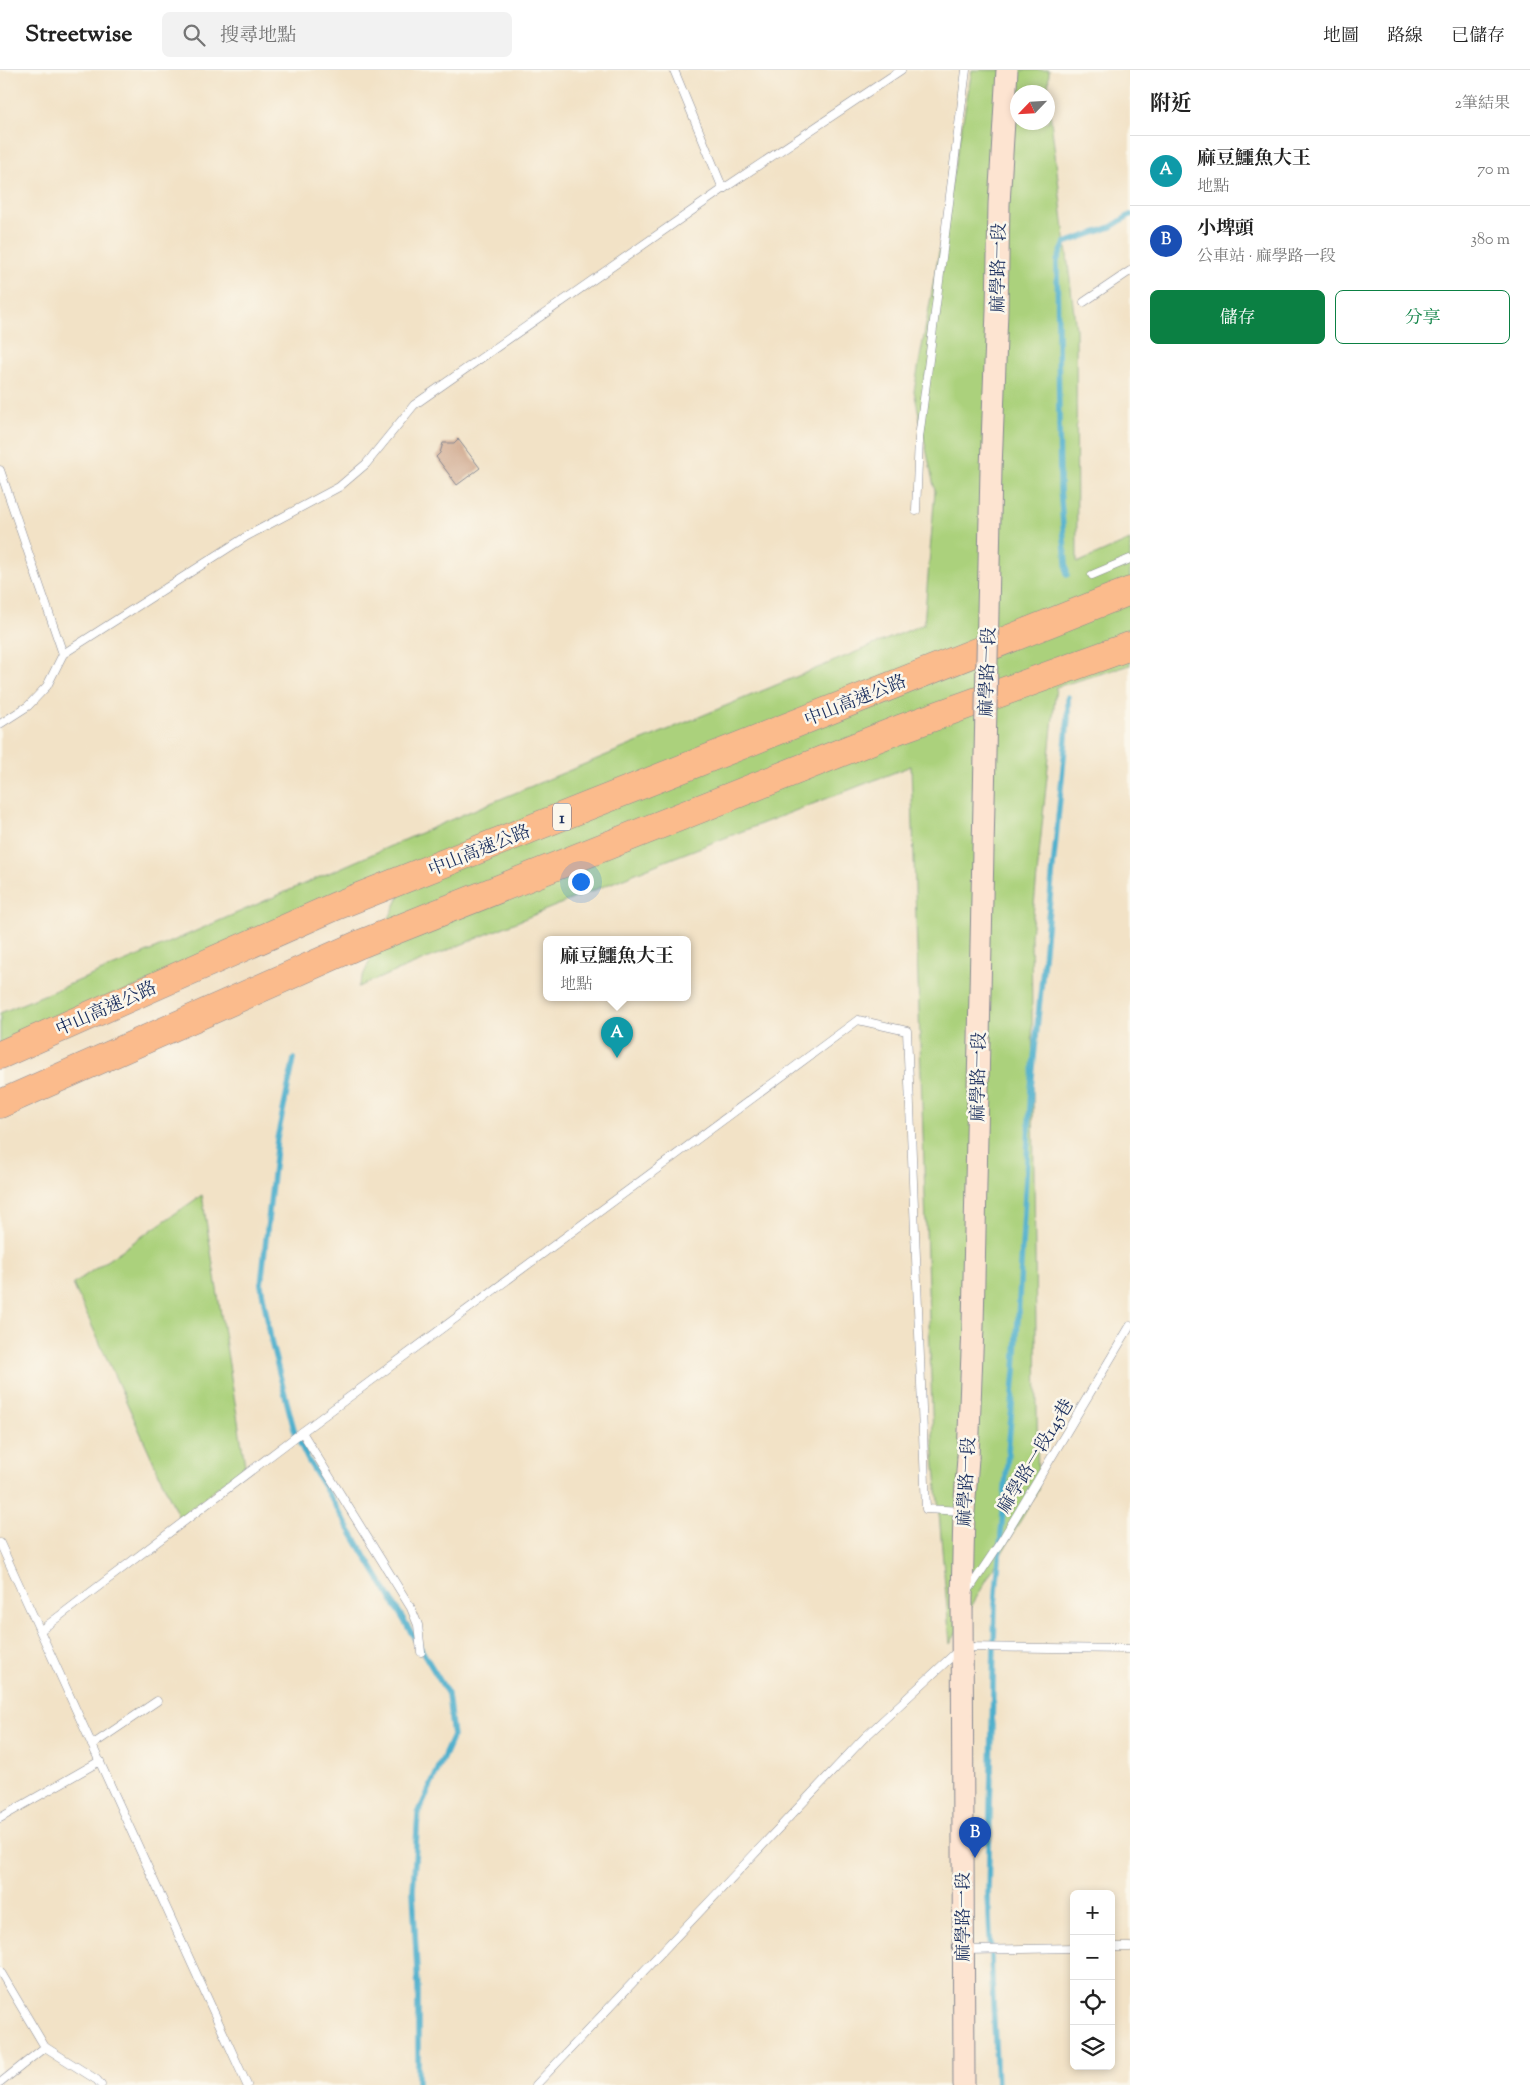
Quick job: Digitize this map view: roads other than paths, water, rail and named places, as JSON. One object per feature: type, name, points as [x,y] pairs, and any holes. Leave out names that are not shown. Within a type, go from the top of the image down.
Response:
[{"type":"highway","name":"中山高速公路","points":[[0,1055],[336,906],[1130,591]]},
{"type":"highway","points":[[0,1104],[358,945],[900,729],[1130,646]]},
{"type":"main road","name":"麻學路一段","points":[[964,2085],[972,1950],[962,1599],[973,1306],[991,469],[999,204],[1007,70]]},
{"type":"lane","points":[[674,70],[724,190]]},
{"type":"lane","points":[[0,724],[28,706],[47,686],[63,654],[247,536],[339,487],[366,464],[414,405],[901,70]]},
{"type":"lane","points":[[916,511],[919,438],[966,70]]},
{"type":"lane","points":[[1084,302],[1130,271]]},
{"type":"lane","points":[[0,470],[63,654]]},
{"type":"lane","points":[[1092,576],[1130,559]]},
{"type":"lane","points":[[41,1630],[302,1432],[858,1020],[907,1031],[926,1509],[964,1512]]},
{"type":"lane","name":"麻學路一段145巷","points":[[962,1599],[1002,1540],[1130,1326]]},
{"type":"lane","points":[[302,1432],[411,1608],[418,1625],[421,1652]]},
{"type":"lane","points":[[0,1543],[247,2085]]},
{"type":"lane","points":[[536,2085],[864,1738],[962,1647],[1130,1649]]},
{"type":"lane","points":[[92,1745],[157,1701]]},
{"type":"lane","points":[[0,1818],[100,1761]]},
{"type":"lane","points":[[1115,1947],[1130,1947]]},
{"type":"lane","points":[[972,1950],[1070,1948]]},
{"type":"lane","points":[[0,1971],[45,2047],[97,2080],[101,2085]]},
{"type":"lane","points":[[0,2083],[45,2047]]},
{"type":"waterway","points":[[1067,575],[1060,488],[1057,261],[1065,243],[1111,227],[1130,215]]},
{"type":"waterway","points":[[997,2085],[988,1894],[995,1605],[1015,1371],[1031,1088],[1068,718],[1068,697]]},
{"type":"waterway","points":[[294,1059],[277,1139],[261,1285],[272,1345],[295,1433],[308,1460],[448,1694],[453,1736],[418,1814],[413,1891],[418,1990],[418,2085]]},
{"type":"place","name":"麻豆鱷魚大王","points":[[617,1058]]},
{"type":"place","name":"小埤頭","points":[[975,1858]]}]
